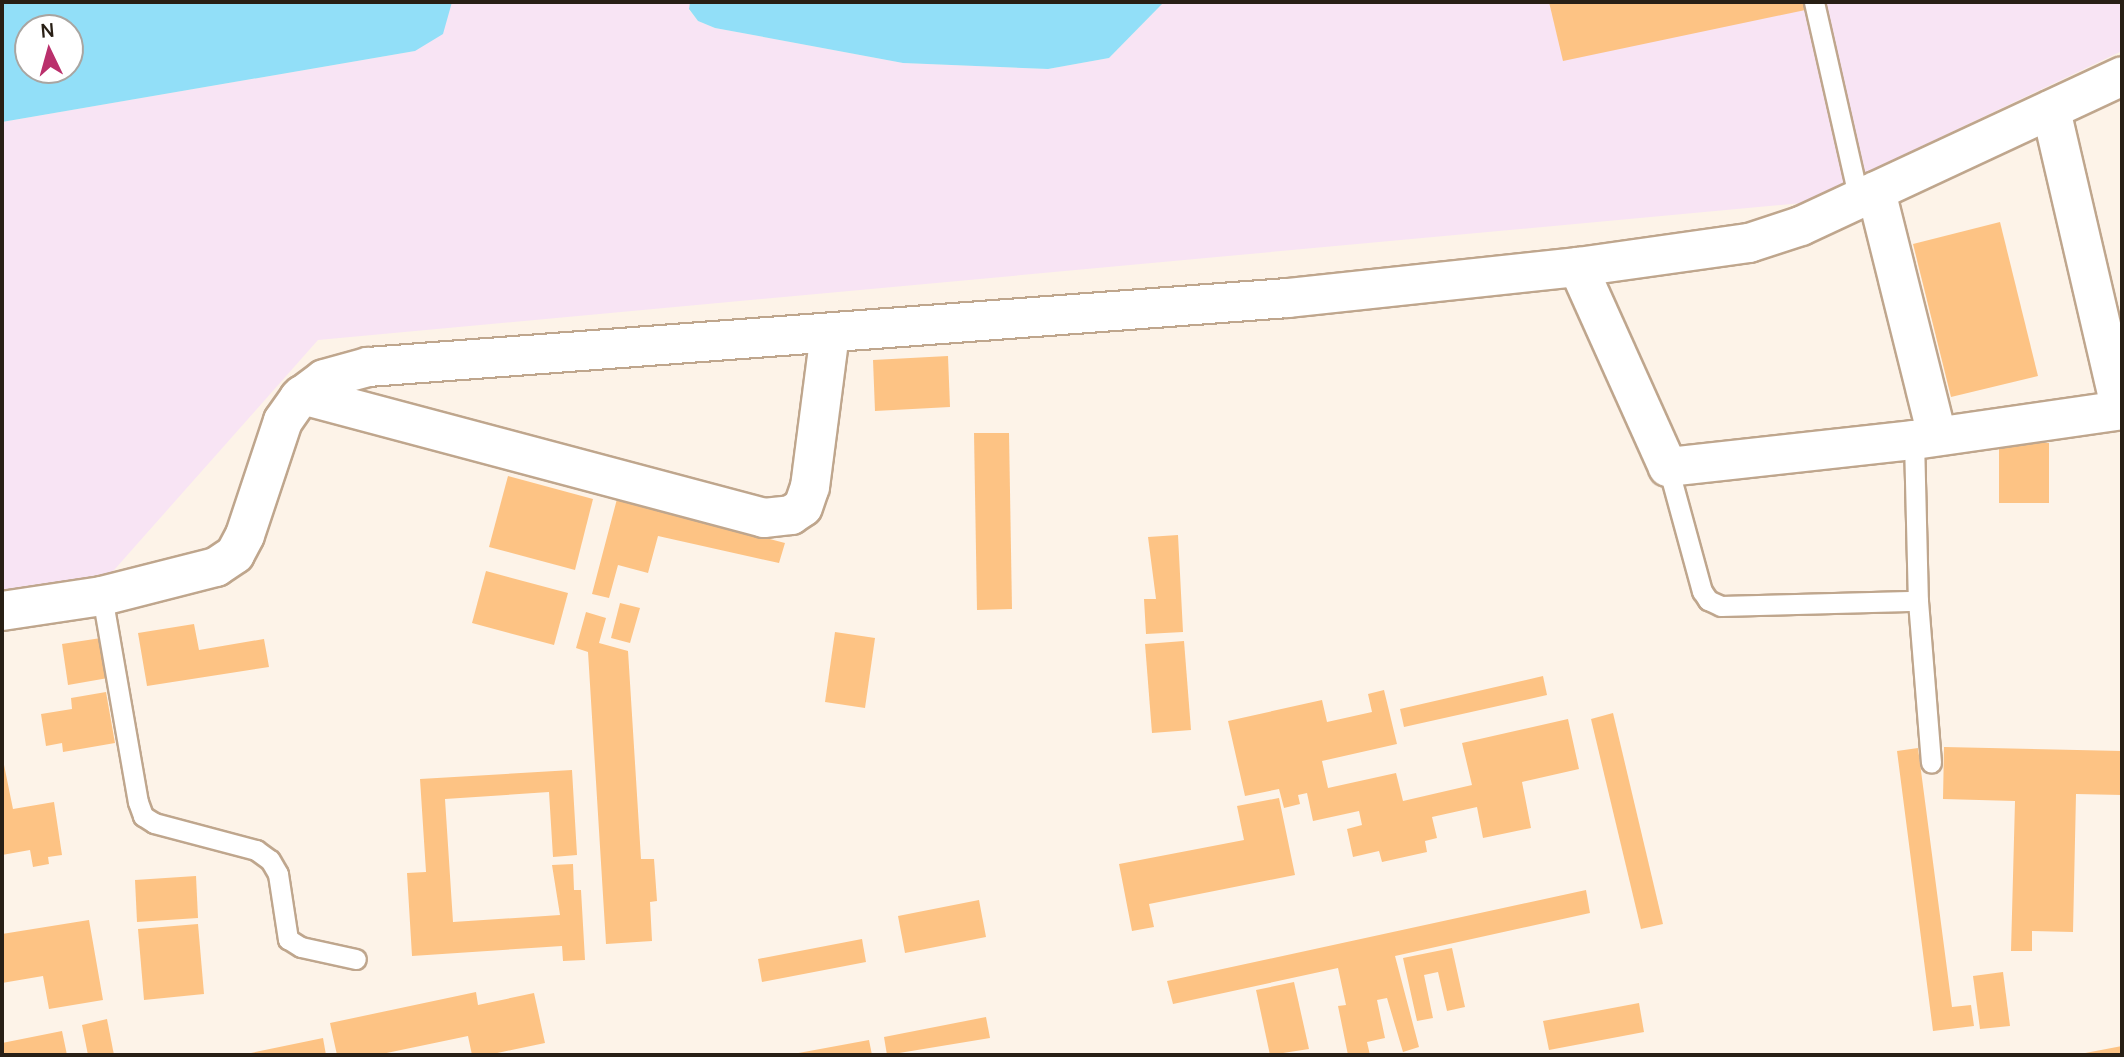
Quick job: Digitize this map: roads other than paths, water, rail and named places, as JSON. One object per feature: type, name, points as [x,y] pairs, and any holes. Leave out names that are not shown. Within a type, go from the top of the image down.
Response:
[{"type":"street","points":[[2,611],[102,596],[216,567],[235,554],[245,534],[283,421],[302,395],[324,379],[368,367],[1287,298],[1578,267],[1749,243],[1801,226],[2122,76]]},
{"type":"street","points":[[1578,267],[1668,467],[1925,438],[2122,410],[2051,110]]},
{"type":"street","points":[[1868,195],[1925,438]]},
{"type":"street","points":[[302,395],[764,518],[791,515],[803,508],[810,487],[830,332]]},
{"type":"lane","points":[[1814,2],[1868,195]]},
{"type":"lane","points":[[1925,438],[1918,601],[1931,762]]},
{"type":"lane","points":[[1668,467],[1702,591],[1709,600],[1721,606],[1918,601]]},
{"type":"lane","points":[[102,596],[138,802],[143,816],[154,823],[256,850],[270,860],[278,874],[288,939],[301,947],[356,959]]},
{"type":"water","points":[[2,2],[452,2],[443,34],[415,51],[2,122]]},
{"type":"water","points":[[690,2],[1164,2],[1109,58],[1048,69],[903,63],[715,28],[698,21],[689,9]]}]
